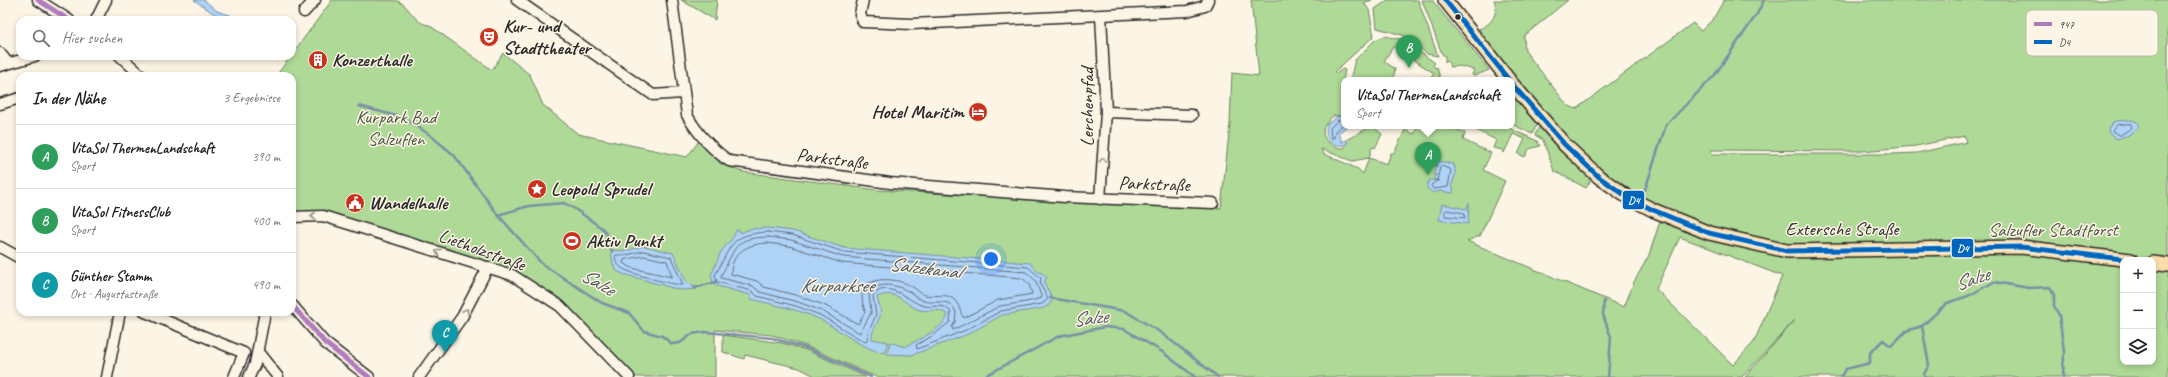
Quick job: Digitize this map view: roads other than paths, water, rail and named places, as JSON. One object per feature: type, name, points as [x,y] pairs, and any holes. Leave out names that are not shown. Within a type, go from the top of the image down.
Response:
[{"type":"main road","points":[[1444,0],[1506,77]]},
{"type":"main road","name":"Extersche Straße","points":[[1515,87],[1565,144],[1599,177],[1626,196],[1653,210],[1709,233],[1787,251],[2021,247],[2120,259]]},
{"type":"main road","points":[[2156,263],[2168,265]]},
{"type":"street","points":[[38,0],[63,16]]},
{"type":"street","points":[[98,16],[106,0]]},
{"type":"street","points":[[304,12],[315,0]]},
{"type":"street","points":[[517,0],[653,95],[683,93]]},
{"type":"street","name":"Parkstraße","points":[[672,0],[687,115],[692,124],[717,152],[734,163],[890,183],[1100,199],[1213,203]]},
{"type":"street","points":[[863,0],[860,14],[863,22],[912,24],[1187,11],[1204,6],[1208,0]]},
{"type":"street","name":"Lerchenpfad","points":[[1100,199],[1106,112],[1101,16]]},
{"type":"street","points":[[0,53],[4,65],[21,60]]},
{"type":"street","points":[[124,60],[138,72]]},
{"type":"street","points":[[0,104],[16,99]]},
{"type":"street","points":[[1106,112],[1192,115]]},
{"type":"street","name":"Lietholzstraße","points":[[296,217],[323,216],[512,275],[560,306],[629,377]]},
{"type":"street","points":[[0,247],[16,256]]},
{"type":"street","points":[[419,377],[462,317],[488,267]]},
{"type":"street","points":[[296,310],[325,343],[369,377]]},
{"type":"street","points":[[107,377],[119,316]]},
{"type":"street","points":[[155,316],[244,353],[234,377]]},
{"type":"street","points":[[249,377],[258,352],[264,316]]},
{"type":"street","points":[[258,352],[278,377]]},
{"type":"water","points":[[194,0],[204,0],[217,11],[231,16],[217,16]]},
{"type":"water","points":[[1338,116],[1341,117],[1341,129],[1344,129],[1338,133],[1342,142],[1346,140],[1348,142],[1344,145],[1331,143],[1326,133],[1327,124]]},
{"type":"water","points":[[2132,120],[2137,122],[2139,127],[2129,135],[2117,139],[2108,132],[2109,127],[2115,121]]},
{"type":"water","points":[[1438,161],[1448,163],[1448,165],[1449,163],[1453,164],[1452,166],[1455,166],[1455,176],[1451,187],[1454,189],[1453,193],[1439,191],[1433,193],[1427,188],[1427,184],[1430,180],[1439,181],[1434,179],[1434,176],[1437,175],[1434,175],[1434,173]]},
{"type":"water","points":[[1469,203],[1468,224],[1439,220],[1442,204],[1466,209]]},
{"type":"water","name":"Kurparksee","points":[[768,228],[793,231],[844,248],[1030,263],[1037,271],[1047,276],[1044,283],[1053,299],[1049,305],[1044,308],[1002,315],[968,334],[912,355],[887,354],[890,342],[905,347],[923,338],[942,325],[948,315],[938,310],[920,310],[914,308],[896,296],[884,295],[877,297],[880,313],[872,339],[888,342],[884,353],[867,347],[827,323],[803,312],[751,299],[751,295],[714,285],[711,275],[720,254],[735,234],[736,230],[740,231],[740,233],[750,229]]},
{"type":"water","points":[[644,246],[673,253],[686,281],[697,289],[680,290],[617,271],[613,264],[611,250],[625,251]]},
{"type":"waterway","points":[[1644,193],[1666,125],[1714,76],[1757,14],[1764,0]]},
{"type":"waterway","name":"Salze","points":[[359,106],[404,118],[430,135],[454,155],[498,215],[542,264],[602,303],[629,313],[644,331],[662,336],[672,344],[680,343],[692,334],[705,332],[772,338],[806,348],[871,377]]},
{"type":"waterway","name":"Salzekanal","points":[[498,215],[529,206],[564,203],[603,229],[607,235],[612,252]]},
{"type":"waterway","name":"Salzekanal","points":[[694,288],[716,282]]},
{"type":"waterway","name":"Salze","points":[[1925,377],[1924,374],[1929,365],[1922,326],[1947,303],[1968,296],[1994,282],[2029,288],[2050,287],[2054,295],[2054,306],[2059,315],[2064,351],[2063,377]]},
{"type":"waterway","name":"Salzekanal","points":[[1050,298],[1125,311],[1160,332],[1218,377]]},
{"type":"waterway","points":[[1604,301],[1603,315],[1611,337],[1608,377]]},
{"type":"waterway","name":"Salzekanal","points":[[1840,377],[1846,369],[1870,363],[1870,353],[1883,340],[1891,346],[1906,331],[1922,326]]},
{"type":"waterway","name":"Salze","points":[[983,377],[1059,336],[1105,327],[1124,329],[1161,351],[1195,377]]},
{"type":"place","name":"Kur- und Stadttheater","points":[[489,37]]},
{"type":"place","name":"Konzerthalle","points":[[318,60]]},
{"type":"place","name":"VitaSol FitnessClub","points":[[1409,68]]},
{"type":"place","name":"Hotel Maritim","points":[[978,112]]},
{"type":"place","name":"VitaSol ThermenLandschaft","points":[[1428,175]]},
{"type":"place","name":"Leopold Sprudel","points":[[537,189]]},
{"type":"place","name":"Wandelhalle","points":[[355,203]]},
{"type":"place","name":"Aktiv Punkt","points":[[572,241]]},
{"type":"place","name":"Günther Stamm","points":[[445,353]]},
{"type":"park label","name":"Kurpark Bad Salzuflen","points":[[396,128]]},
{"type":"park label","name":"Salzufler Stadtforst","points":[[2053,230]]}]
